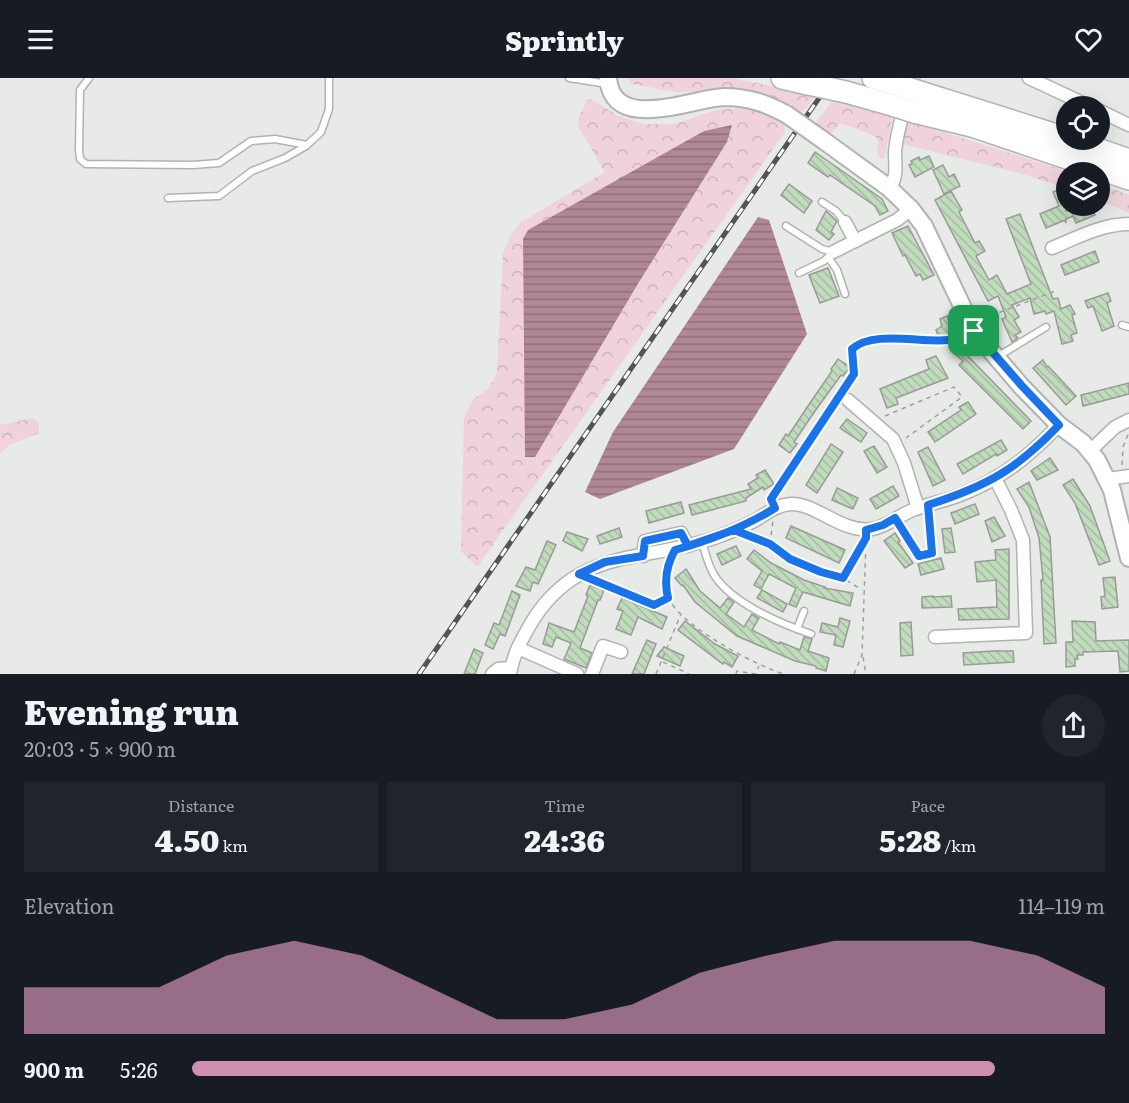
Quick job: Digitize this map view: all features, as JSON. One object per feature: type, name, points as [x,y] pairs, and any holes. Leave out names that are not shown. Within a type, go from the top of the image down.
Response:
[{"type":"highway","points":[[782,78],[846,92],[907,94],[1056,135]]},
{"type":"highway","points":[[873,78],[972,126],[1129,179]]},
{"type":"highway","points":[[1100,150],[1129,160]]},
{"type":"street","points":[[1038,80],[1069,96]]},
{"type":"street","points":[[608,81],[620,100],[637,110],[650,110],[705,98],[744,98],[766,103],[823,140],[889,188],[911,208],[924,226],[973,329],[1059,425],[1120,477],[1129,558]]},
{"type":"street","points":[[889,188],[896,176],[898,136],[907,94]]},
{"type":"street","points":[[1110,116],[1129,125]]},
{"type":"street","points":[[830,255],[897,220],[911,208]]},
{"type":"street","points":[[845,222],[855,241]]},
{"type":"street","points":[[1052,248],[1103,228],[1129,224]]},
{"type":"street","points":[[848,400],[893,439],[923,507]]},
{"type":"street","points":[[1090,451],[1115,427],[1129,420]]},
{"type":"street","points":[[492,674],[498,669],[511,671],[518,648],[537,615],[565,584],[579,574],[605,562],[675,550],[702,542],[756,520],[783,505],[798,505],[855,528],[866,530],[883,525],[923,507],[960,495],[995,478],[1031,454],[1059,425]]},
{"type":"street","points":[[935,638],[1026,633],[1023,540],[995,478]]},
{"type":"street","points":[[643,556],[645,541],[681,533],[688,546]]},
{"type":"street","points":[[592,674],[603,646],[621,652]]},
{"type":"street","points":[[518,648],[577,674]]},
{"type":"lane","points":[[88,78],[80,90],[80,159],[86,164],[193,165],[219,162],[251,141],[275,139],[307,146]]},
{"type":"lane","points":[[168,198],[219,196],[252,171],[285,158],[307,146],[321,132],[329,109],[329,78]]},
{"type":"lane","points":[[569,78],[608,81]]},
{"type":"lane","points":[[822,202],[836,211],[845,222]]},
{"type":"lane","points":[[786,226],[830,255],[845,294]]},
{"type":"lane","points":[[799,273],[824,261],[830,255]]},
{"type":"lane","points":[[996,357],[1046,327]]},
{"type":"lane","points":[[702,542],[712,573],[721,584],[761,614],[811,634]]},
{"type":"lane","points":[[797,629],[804,611]]},
{"type":"path","points":[[770,544],[775,508],[771,499],[854,374],[852,349],[861,341],[950,340],[998,313],[1058,290]]},
{"type":"path","points":[[873,421],[954,387],[962,398],[896,445]]},
{"type":"path","points":[[1120,477],[1122,456],[1129,431]]},
{"type":"path","points":[[895,518],[919,556],[932,553],[923,507]]},
{"type":"path","points":[[734,530],[770,544],[790,559],[843,578],[864,591]]},
{"type":"path","points":[[843,578],[866,538],[862,655],[866,674]]},
{"type":"path","points":[[675,550],[668,568],[666,587],[668,598],[681,614],[708,635],[760,665],[784,674]]},
{"type":"path","points":[[579,574],[654,605],[668,598]]},
{"type":"path","points":[[656,674],[681,614]]},
{"type":"path","points":[[854,674],[862,655]]},
{"type":"path","points":[[662,661],[689,674]]},
{"type":"path","points":[[736,674],[737,671],[755,674],[760,665]]},
{"type":"green space","points":[[628,78],[732,78],[816,95],[801,114],[744,92],[677,92],[631,84]]},
{"type":"green space","points":[[591,99],[618,116],[643,124],[675,124],[715,110],[746,108],[784,122],[785,132],[477,567],[461,551],[464,418],[473,399],[489,388],[497,372],[503,253],[510,237],[520,223],[605,172],[578,126],[579,117],[587,100]],"holes":[[[704,131],[727,142],[526,457],[523,239]]]},
{"type":"green space","points":[[833,100],[893,117],[884,158],[881,159],[877,153],[878,141],[875,136],[840,123],[829,136],[814,125]]},
{"type":"green space","points":[[906,120],[1056,168],[1056,185],[1019,173],[902,144]]},
{"type":"green space","points":[[1110,188],[1129,195],[1129,213],[1110,205]]},
{"type":"green space","points":[[33,418],[39,423],[39,433],[9,445],[0,454],[0,425]]},
{"type":"shaded area","points":[[732,125],[727,142],[639,282],[535,457],[525,457],[523,239],[528,230],[704,131]]},
{"type":"shaded area","points":[[758,217],[769,220],[807,334],[734,449],[600,499],[585,492],[613,432]]},
{"type":"building","points":[[815,152],[882,199],[888,211],[880,215],[875,206],[808,163]]},
{"type":"building","points":[[929,156],[934,167],[915,177],[909,165],[912,164],[911,161]]},
{"type":"building","points":[[943,165],[949,177],[954,174],[960,186],[944,194],[933,170]]},
{"type":"building","points":[[789,184],[812,201],[804,213],[781,195]]},
{"type":"building","points":[[951,191],[962,210],[959,212],[975,243],[979,241],[985,251],[976,256],[989,280],[997,275],[1007,294],[1031,284],[1006,219],[1020,214],[1053,299],[1058,298],[1061,309],[1070,305],[1075,314],[1072,315],[1077,333],[1071,335],[1073,341],[1062,344],[1054,311],[1034,314],[1030,298],[1012,305],[1019,317],[1014,320],[1021,332],[1015,335],[1018,338],[1012,342],[1002,319],[1006,317],[998,296],[988,301],[935,200]]},
{"type":"building","points":[[1056,207],[1056,216],[1073,216],[1066,219],[1066,223],[1065,220],[1046,228],[1040,214]]},
{"type":"building","points":[[826,211],[837,221],[831,232],[834,234],[829,240],[816,230]]},
{"type":"building","points":[[1073,216],[1093,216],[1076,223]]},
{"type":"building","points":[[908,226],[934,275],[923,280],[920,274],[916,276],[892,233]]},
{"type":"building","points":[[1095,251],[1099,262],[1065,275],[1061,265]]},
{"type":"building","points":[[828,268],[839,296],[820,303],[809,275]]},
{"type":"building","points":[[1108,293],[1111,301],[1107,303],[1114,326],[1102,331],[1093,306],[1088,308],[1085,301]]},
{"type":"building","points":[[947,316],[953,332],[950,333],[951,336],[939,338],[936,330],[942,326],[940,319]]},
{"type":"building","points":[[960,348],[1031,421],[1023,429],[959,365],[963,361],[955,354]]},
{"type":"building","points":[[936,356],[948,378],[896,398],[898,404],[887,408],[880,389],[929,369],[926,360]]},
{"type":"building","points":[[838,359],[850,367],[843,376],[841,375],[815,411],[794,442],[797,444],[790,453],[779,445],[786,434],[788,436]]},
{"type":"building","points":[[1043,360],[1076,396],[1066,405],[1033,368]]},
{"type":"building","points":[[1129,383],[1129,394],[1083,406],[1081,395]]},
{"type":"building","points":[[968,402],[976,414],[935,442],[928,432],[961,410],[959,407]]},
{"type":"building","points":[[847,419],[867,433],[861,442],[840,428]]},
{"type":"building","points":[[1001,440],[1007,450],[963,474],[957,464]]},
{"type":"building","points":[[831,444],[843,452],[817,493],[806,485]]},
{"type":"building","points":[[874,446],[887,467],[877,473],[864,451]]},
{"type":"building","points":[[928,447],[945,480],[933,486],[918,452]]},
{"type":"building","points":[[1050,458],[1058,470],[1037,480],[1031,471]]},
{"type":"building","points":[[765,470],[774,484],[764,490],[763,487],[746,498],[746,501],[692,515],[689,505],[751,489],[748,484],[758,478],[756,475]]},
{"type":"building","points":[[1073,479],[1090,506],[1110,561],[1099,565],[1075,503],[1063,485]]},
{"type":"building","points":[[1029,482],[1050,537],[1056,643],[1044,644],[1041,580],[1043,580],[1039,538],[1029,507],[1017,489]]},
{"type":"building","points":[[893,486],[899,496],[876,509],[870,499]]},
{"type":"building","points":[[837,488],[858,498],[853,509],[832,500]]},
{"type":"building","points":[[681,502],[684,513],[649,523],[646,511]]},
{"type":"building","points":[[975,504],[979,514],[955,524],[951,513]]},
{"type":"building","points":[[994,517],[1005,536],[992,542],[985,521]]},
{"type":"building","points":[[791,526],[845,550],[839,563],[786,538]]},
{"type":"building","points":[[619,528],[622,537],[600,544],[597,536]]},
{"type":"building","points":[[951,528],[955,552],[945,553],[942,529]]},
{"type":"building","points":[[567,532],[588,539],[582,551],[563,541]]},
{"type":"building","points":[[895,533],[900,541],[898,542],[913,563],[905,568],[884,541]]},
{"type":"building","points":[[547,541],[556,545],[538,584],[533,582],[530,591],[516,586],[526,567],[535,570]]},
{"type":"building","points":[[736,546],[741,556],[722,565],[717,554]]},
{"type":"building","points":[[1009,549],[1009,619],[959,620],[958,609],[997,607],[996,580],[977,582],[975,562],[996,560],[995,550]]},
{"type":"building","points":[[754,550],[771,563],[804,580],[824,588],[853,593],[850,606],[803,592],[796,607],[789,604],[796,588],[769,574],[761,589],[754,585],[762,571],[747,559]]},
{"type":"building","points":[[941,558],[944,569],[921,575],[918,564]]},
{"type":"building","points":[[686,569],[700,591],[720,608],[728,598],[734,602],[726,614],[744,627],[752,614],[759,618],[752,630],[779,644],[780,642],[800,650],[804,637],[812,639],[808,651],[829,658],[826,671],[795,661],[737,636],[695,602],[675,578]]},
{"type":"building","points":[[1115,577],[1118,607],[1102,609],[1101,597],[1105,596],[1103,578]]},
{"type":"building","points":[[590,585],[604,590],[580,648],[592,653],[586,668],[564,659],[571,643],[556,637],[552,647],[543,644],[549,623],[574,632]]},
{"type":"building","points":[[762,590],[787,604],[783,612],[757,598]]},
{"type":"building","points":[[512,591],[520,595],[505,636],[500,634],[493,649],[485,645],[494,623],[499,625]]},
{"type":"building","points":[[951,596],[952,607],[922,608],[922,597]]},
{"type":"building","points":[[622,598],[667,617],[662,629],[638,617],[631,635],[616,629],[623,611],[617,609]]},
{"type":"building","points":[[840,618],[850,621],[843,647],[834,645],[836,635],[820,632],[822,623],[838,627]]},
{"type":"building","points":[[685,621],[715,644],[738,656],[732,667],[724,662],[723,664],[678,630]]},
{"type":"building","points":[[1072,621],[1095,622],[1096,641],[1129,640],[1129,671],[1120,672],[1118,651],[1083,652],[1083,655],[1077,655],[1075,666],[1066,667],[1066,642],[1073,642]]},
{"type":"building","points":[[911,622],[913,655],[901,656],[900,623]]},
{"type":"building","points":[[647,640],[656,644],[644,674],[632,674]]},
{"type":"building","points":[[664,647],[684,656],[680,666],[657,656]]},
{"type":"building","points":[[474,649],[483,653],[475,674],[464,674]]},
{"type":"building","points":[[1013,651],[1014,662],[964,665],[963,653]]},
{"type":"railway","points":[[419,674],[833,78]]},
{"type":"route","points":[[974,331],[950,340],[861,341],[852,349],[854,374],[771,499],[775,508],[745,526],[734,530],[718,537],[675,550],[668,568],[666,587],[668,598],[659,604],[654,605],[579,574],[605,562],[643,556],[645,541],[681,533],[688,546],[734,530],[770,544],[790,559],[843,578],[866,538],[866,530],[874,529],[895,518],[919,556],[932,553],[928,505],[960,495],[1009,471],[1031,454],[1059,425],[974,331]]}]
